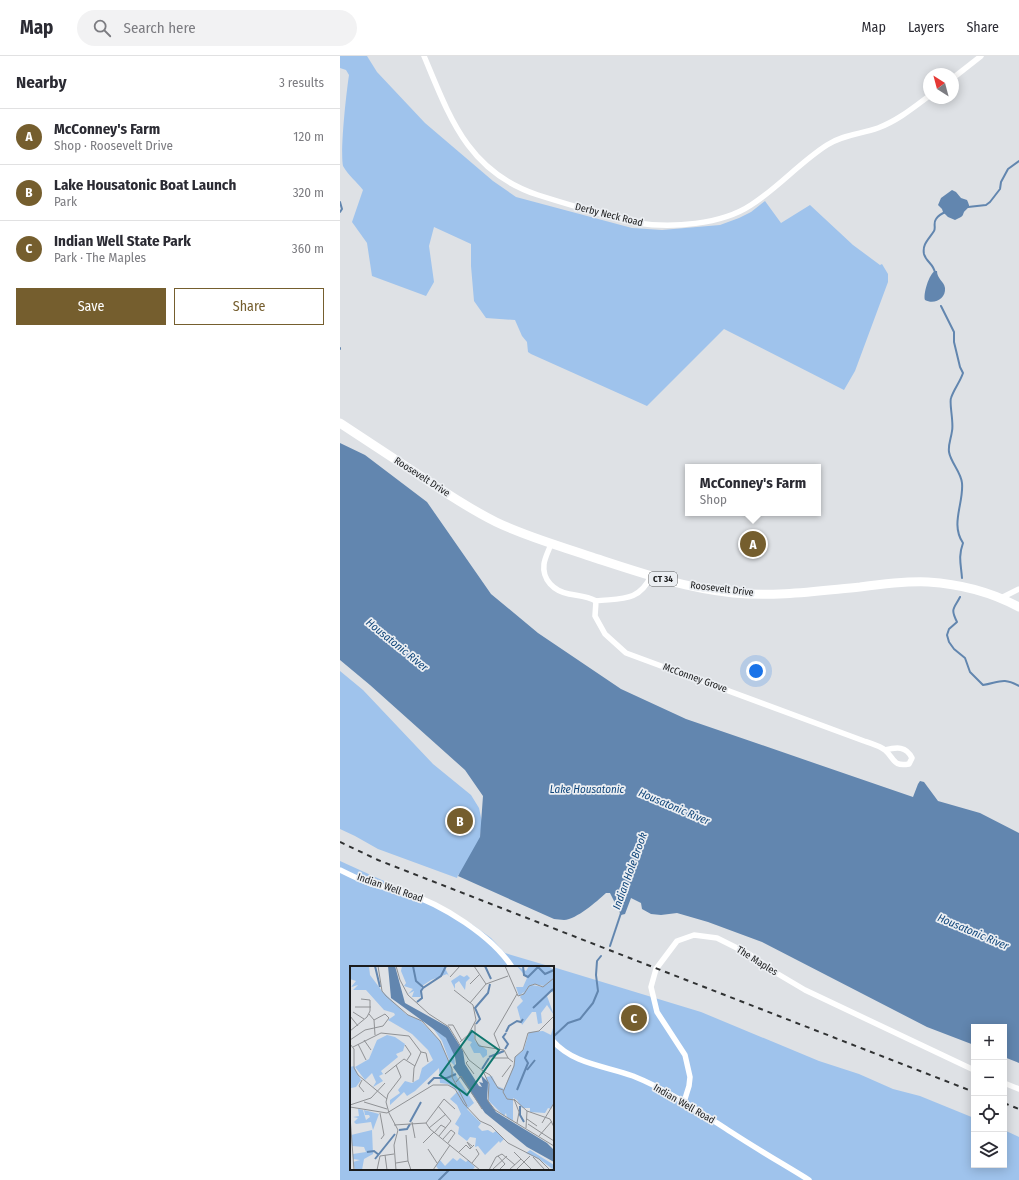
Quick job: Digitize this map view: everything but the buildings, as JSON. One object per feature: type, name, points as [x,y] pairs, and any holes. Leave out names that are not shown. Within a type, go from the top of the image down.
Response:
[{"type":"main road","name":"Roosevelt Drive","points":[[340,423],[461,502],[496,522],[551,544],[651,576],[705,589],[734,593],[765,594],[808,592],[880,584],[930,582],[964,587],[1001,598],[1019,607]]},
{"type":"street","name":"Derby Neck Road","points":[[424,56],[441,96],[466,144],[495,174],[538,196],[627,221],[647,224],[702,223],[717,220],[740,212],[752,205],[828,144],[848,136],[878,128],[894,120],[923,100]]},
{"type":"street","points":[[959,73],[981,56]]},
{"type":"street","points":[[551,544],[544,563],[546,581],[556,589],[568,594],[587,597],[596,601],[625,598],[639,594],[647,586],[651,576]]},
{"type":"street","points":[[1001,598],[1019,589]]},
{"type":"street","name":"McConney Grove","points":[[596,601],[595,616],[605,634],[626,653],[885,750],[903,748],[909,752],[912,758],[909,764],[901,765],[896,763],[885,750]]},
{"type":"street","name":"Indian Well Road","points":[[340,870],[370,884],[407,893],[432,903],[468,924],[490,941],[506,957],[511,966]]},
{"type":"street","name":"The Maples","points":[[684,1102],[690,1077],[685,1055],[656,1012],[651,987],[656,969],[677,941],[694,935],[717,938],[749,954],[805,990],[971,1069]]},
{"type":"street","name":"Indian Well Road","points":[[554,1042],[558,1047],[572,1056],[590,1064],[634,1076],[662,1089],[809,1180]]},
{"type":"street","points":[[1007,1084],[1019,1088]]},
{"type":"shaded area","points":[[340,56],[367,56],[377,72],[425,123],[493,181],[516,197],[632,228],[662,230],[720,225],[751,212],[765,201],[781,223],[810,205],[853,245],[880,265],[882,264],[888,274],[888,282],[855,371],[844,390],[724,329],[647,406],[531,354],[528,352],[527,342],[522,336],[515,320],[486,318],[474,301],[471,244],[434,227],[429,246],[434,282],[426,296],[372,276],[367,243],[352,222],[363,190],[343,166],[343,136],[349,75],[346,70],[340,68]]},
{"type":"shaded area","points":[[340,671],[363,690],[433,764],[471,795],[479,808],[482,822],[479,846],[469,866],[458,875],[457,878],[378,849],[340,829]]},
{"type":"shaded area","points":[[340,861],[428,901],[473,925],[491,938],[505,953],[549,966],[350,966],[350,1170],[554,1170],[554,967],[701,1012],[819,1061],[859,1074],[893,1089],[920,1096],[971,1117],[971,1168],[1007,1168],[1007,1131],[1019,1137],[1019,1180],[340,1180]]},
{"type":"water","points":[[952,190],[961,198],[967,200],[969,206],[962,217],[955,220],[948,217],[938,205],[941,198]]},
{"type":"water","points":[[935,271],[937,271],[938,276],[945,288],[945,292],[939,300],[932,302],[925,300],[925,297],[929,280]]},
{"type":"water","name":"Lake Housatonic","points":[[340,443],[365,455],[427,502],[491,594],[538,633],[621,689],[686,719],[913,797],[920,781],[924,782],[938,801],[980,813],[1019,833],[1019,1063],[1007,1058],[1007,1024],[971,1024],[971,1044],[927,1027],[762,942],[708,922],[677,913],[661,915],[651,914],[642,909],[641,903],[631,898],[625,914],[621,915],[610,893],[606,893],[575,917],[564,920],[554,919],[458,876],[480,837],[483,796],[465,770],[340,660]]},
{"type":"waterway","points":[[968,207],[986,205],[990,202],[1000,189],[1001,182],[1008,169],[1019,161]]},
{"type":"waterway","points":[[340,202],[342,209],[340,212]]},
{"type":"waterway","points":[[935,273],[933,267],[925,257],[924,247],[935,230],[936,219],[946,212]]},
{"type":"waterway","points":[[941,306],[954,332],[954,342],[960,367],[963,373],[951,398],[952,434],[949,444],[950,456],[960,475],[962,483],[957,521],[959,536],[963,543],[960,557],[962,578]]},
{"type":"waterway","points":[[960,597],[953,611],[957,622],[949,629],[947,635],[949,642],[954,649],[965,658],[970,672],[983,685],[1005,681],[1019,686]]},
{"type":"waterway","name":"Indian Hole Brook","points":[[610,946],[621,913]]},
{"type":"waterway","name":"Indian Hole Brook","points":[[554,1036],[568,1023],[580,1019],[593,1003],[598,991],[596,975],[597,961],[601,956]]},
{"type":"waterway","name":"Indian Hole Brook","points":[[439,1180],[449,1170]]},
{"type":"railway","points":[[340,842],[378,860],[971,1091]]},
{"type":"railway","points":[[1007,1104],[1019,1109]]},
{"type":"place","name":"McConney's Farm","points":[[753,544]]},
{"type":"place","name":"Lake Housatonic Boat Launch","points":[[460,821]]},
{"type":"place","name":"Indian Well State Park","points":[[634,1018]]},
{"type":"water label","name":"Housatonic River","points":[[397,645]]},
{"type":"water label","name":"Housatonic River","points":[[674,807]]},
{"type":"water label","name":"Housatonic River","points":[[973,932]]}]
